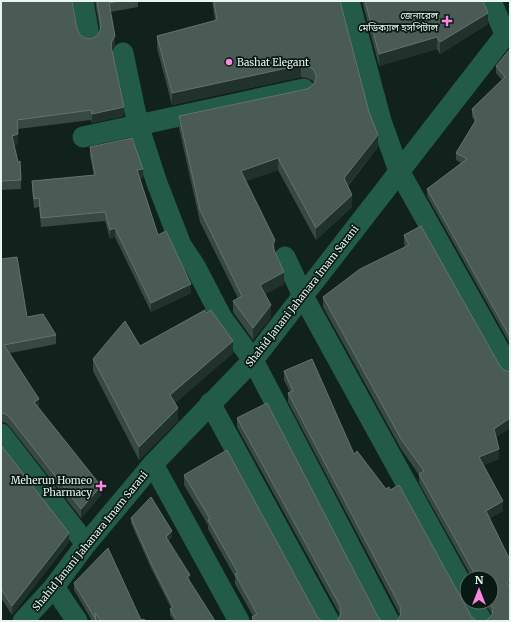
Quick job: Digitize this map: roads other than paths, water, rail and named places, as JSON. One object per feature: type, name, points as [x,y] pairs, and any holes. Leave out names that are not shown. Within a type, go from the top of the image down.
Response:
[{"type":"street","points":[[83,1],[89,36]]},
{"type":"street","points":[[349,1],[381,121],[399,171],[510,369]]},
{"type":"street","points":[[491,1],[508,31]]},
{"type":"street","name":"Shahid Janani Jahanara Imam Sarani","points":[[23,621],[54,587],[86,544],[153,464],[253,360],[508,31]]},
{"type":"street","points":[[123,53],[138,125],[157,183],[181,245],[222,318],[253,360],[389,621]]},
{"type":"street","points":[[83,137],[304,88]]},
{"type":"street","points":[[285,257],[303,296],[459,579]]},
{"type":"street","points":[[210,403],[329,621]]},
{"type":"street","points":[[1,434],[86,544]]},
{"type":"street","points":[[153,464],[239,621]]},
{"type":"street","points":[[54,587],[76,621]]},
{"type":"place","name":"জেনারেল মেডিক্যাল হসপিটাল","points":[[447,21]]},
{"type":"place","name":"Bashat Elegant","points":[[229,62]]},
{"type":"place","name":"Meherun Homeo Pharmacy","points":[[101,486]]}]
